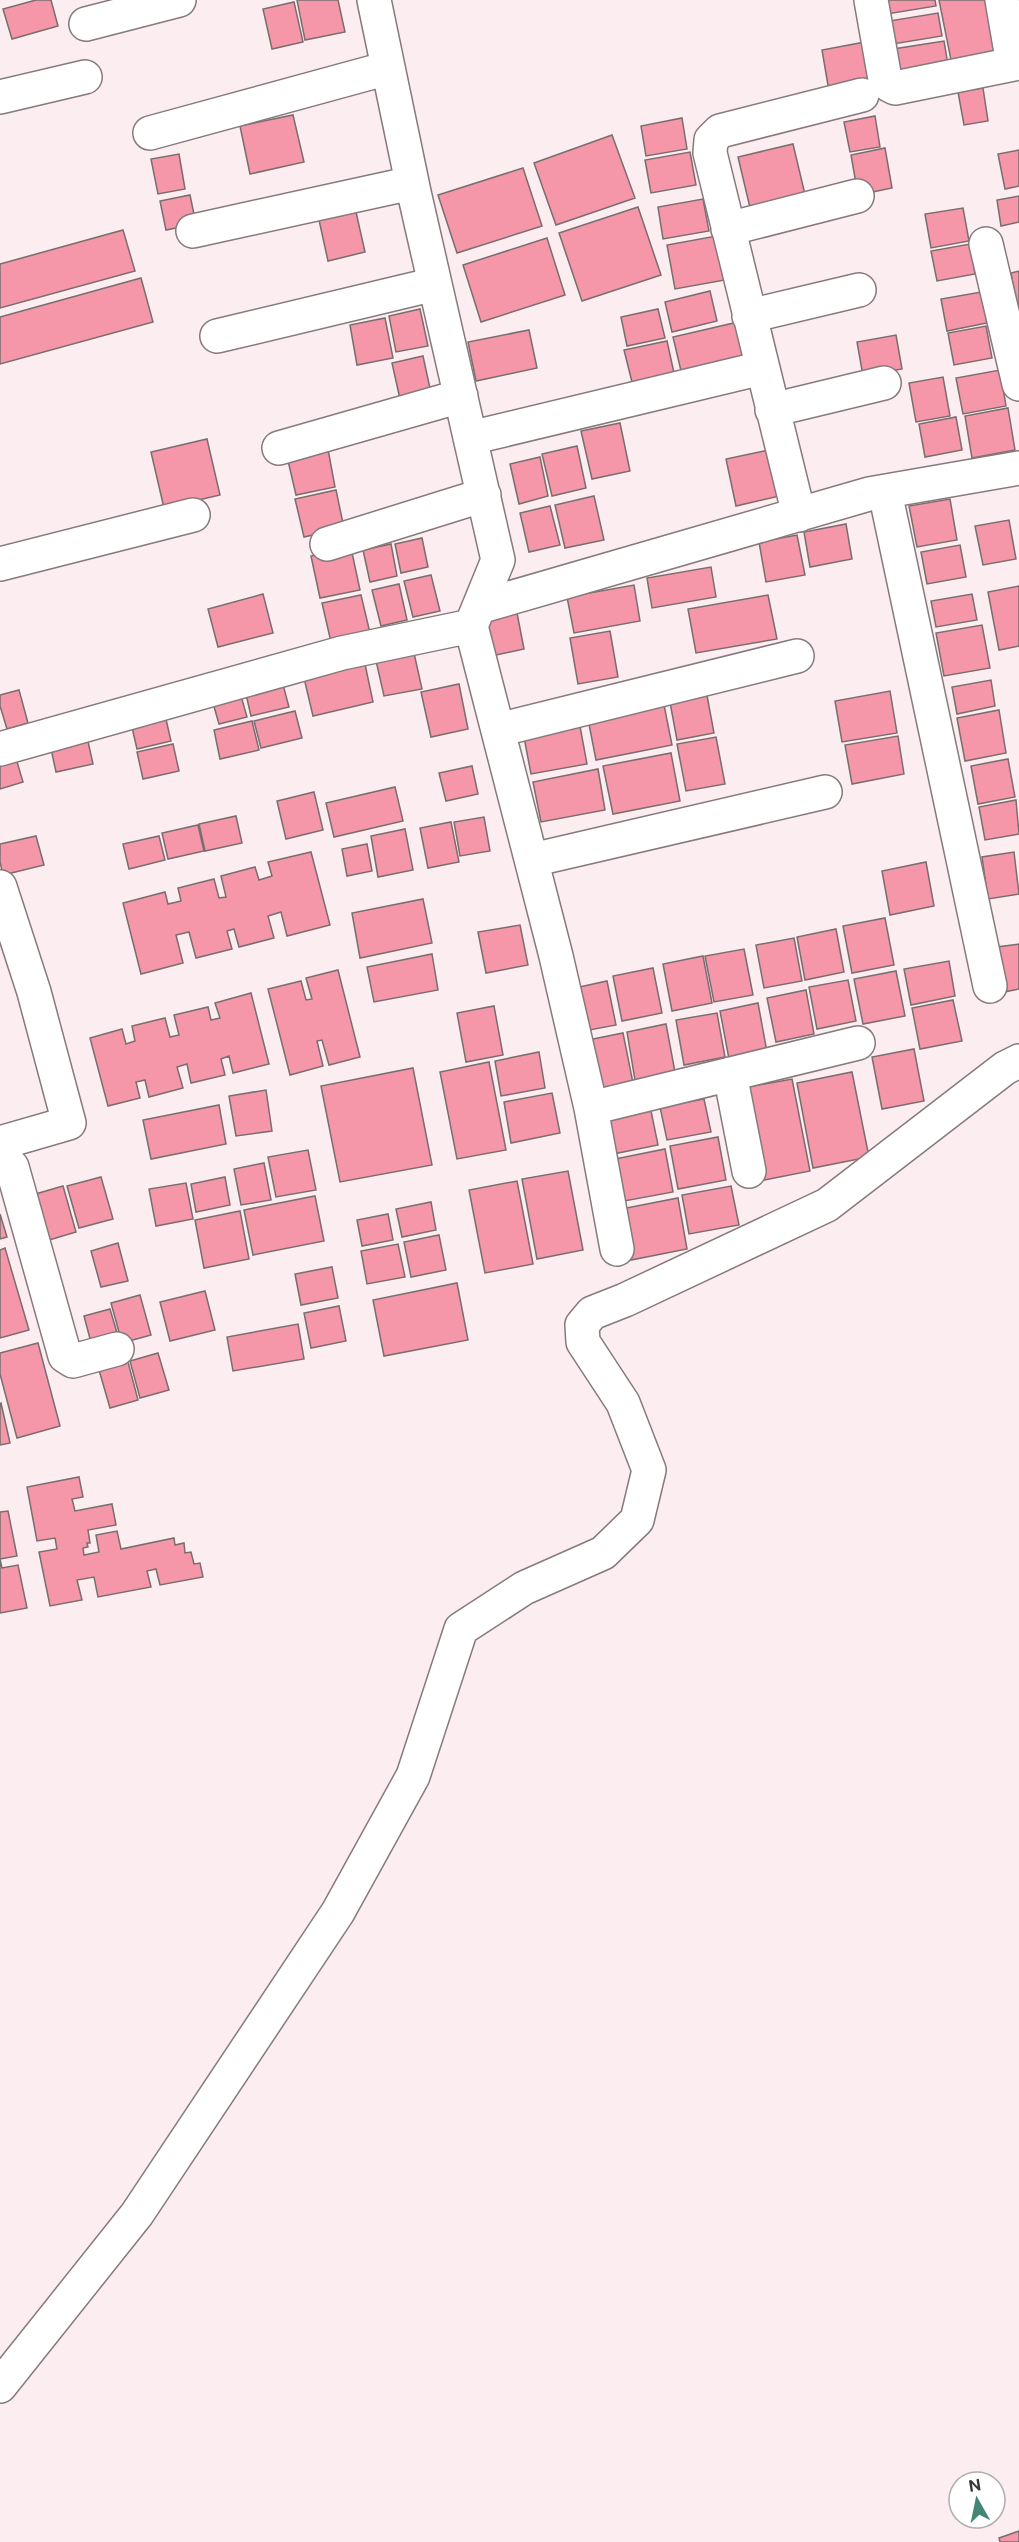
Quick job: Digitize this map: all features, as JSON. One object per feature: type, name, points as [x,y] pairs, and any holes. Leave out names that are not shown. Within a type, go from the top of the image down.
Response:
[{"type":"street","points":[[86,24],[179,0]]},
{"type":"street","points":[[374,0],[412,183],[498,560],[475,616],[498,730],[532,860],[591,1108],[617,1249]]},
{"type":"street","points":[[871,0],[885,79],[889,86],[895,88],[1016,64],[1002,0]]},
{"type":"street","points":[[150,133],[388,68]]},
{"type":"street","points":[[0,97],[85,77]]},
{"type":"street","points":[[799,515],[710,153],[711,140],[720,132],[862,95]]},
{"type":"street","points":[[193,231],[412,183]]},
{"type":"street","points":[[728,229],[857,196]]},
{"type":"street","points":[[986,244],[1019,384]]},
{"type":"street","points":[[217,336],[435,284]]},
{"type":"street","points":[[749,316],[859,290]]},
{"type":"street","points":[[471,438],[762,368]]},
{"type":"street","points":[[772,410],[884,383]]},
{"type":"street","points":[[279,448],[461,396]]},
{"type":"street","points":[[0,749],[475,616],[799,515],[885,492],[1019,468]]},
{"type":"street","points":[[885,492],[990,986]]},
{"type":"street","points":[[327,544],[483,495]]},
{"type":"street","points":[[0,564],[193,515]]},
{"type":"street","points":[[498,730],[797,656]]},
{"type":"street","points":[[532,860],[825,792]]},
{"type":"street","points":[[0,887],[34,992],[69,1123],[6,1151],[65,1356],[73,1361],[117,1349]]},
{"type":"street","points":[[591,1108],[858,1043]]},
{"type":"street","points":[[0,2386],[137,2214],[338,1912],[413,1776],[461,1629],[524,1588],[603,1553],[637,1520],[649,1470],[623,1403],[583,1342],[582,1325],[592,1312],[625,1300],[827,1205],[1005,1068],[1019,1061]]},
{"type":"street","points":[[730,1074],[749,1171]]},
{"type":"building","points":[[36,0],[51,0],[58,26],[12,39],[3,9]]},
{"type":"building","points":[[297,0],[338,0],[345,32],[305,40]]},
{"type":"building","points":[[879,0],[935,0],[936,6],[881,15]]},
{"type":"building","points":[[939,0],[996,0],[1008,60],[953,70]]},
{"type":"building","points":[[294,2],[303,42],[272,49],[263,9]]},
{"type":"building","points":[[938,13],[942,36],[887,45],[883,22]]},
{"type":"building","points":[[944,41],[949,71],[891,80],[887,50]]},
{"type":"building","points":[[865,42],[872,83],[829,91],[822,50]]},
{"type":"building","points":[[983,88],[988,121],[964,125],[958,92]]},
{"type":"building","points":[[293,115],[304,162],[250,174],[240,126]]},
{"type":"building","points":[[875,116],[880,147],[850,152],[844,122]]},
{"type":"building","points":[[682,118],[687,149],[646,156],[641,126]]},
{"type":"building","points":[[612,135],[635,198],[556,225],[534,163]]},
{"type":"building","points":[[793,144],[807,203],[752,216],[738,157]]},
{"type":"building","points":[[885,148],[892,188],[858,195],[851,155]]},
{"type":"building","points":[[1019,150],[1019,186],[1005,189],[998,154]]},
{"type":"building","points":[[690,152],[696,185],[651,193],[645,160]]},
{"type":"building","points":[[179,154],[185,189],[158,194],[151,159]]},
{"type":"building","points":[[523,168],[542,226],[457,253],[438,195]]},
{"type":"building","points":[[190,195],[196,224],[166,230],[160,201]]},
{"type":"building","points":[[1019,196],[1019,222],[1001,226],[997,200]]},
{"type":"building","points":[[703,199],[709,231],[663,239],[658,207]]},
{"type":"building","points":[[638,207],[661,275],[582,301],[559,233]]},
{"type":"building","points":[[963,208],[969,241],[931,248],[925,214]]},
{"type":"building","points":[[356,212],[365,252],[328,261],[319,220]]},
{"type":"building","points":[[123,230],[135,271],[0,308],[0,264]]},
{"type":"building","points":[[716,236],[725,280],[675,289],[667,245]]},
{"type":"building","points":[[547,238],[565,295],[481,322],[463,265]]},
{"type":"building","points":[[970,244],[975,274],[937,281],[931,251]]},
{"type":"building","points":[[1019,271],[1019,317],[1011,273]]},
{"type":"building","points":[[141,278],[153,322],[0,364],[0,317]]},
{"type":"building","points":[[710,291],[717,321],[672,332],[665,302]]},
{"type":"building","points":[[981,292],[987,323],[947,331],[941,299]]},
{"type":"building","points":[[420,309],[428,346],[396,352],[389,316]]},
{"type":"building","points":[[658,309],[665,338],[627,346],[621,317]]},
{"type":"building","points":[[385,318],[393,358],[357,365],[350,325]]},
{"type":"building","points":[[738,322],[747,360],[682,375],[673,337]]},
{"type":"building","points":[[986,326],[992,358],[954,365],[948,333]]},
{"type":"building","points":[[529,330],[537,368],[476,381],[468,342]]},
{"type":"building","points":[[896,335],[902,369],[863,376],[857,342]]},
{"type":"building","points":[[667,341],[674,373],[632,382],[624,350]]},
{"type":"building","points":[[423,356],[431,393],[400,399],[392,363]]},
{"type":"building","points":[[1000,370],[1006,406],[963,414],[956,378]]},
{"type":"building","points":[[943,377],[950,416],[916,422],[909,383]]},
{"type":"building","points":[[1008,408],[1015,450],[972,458],[965,416]]},
{"type":"building","points":[[956,417],[962,450],[925,457],[919,424]]},
{"type":"building","points":[[620,423],[630,471],[592,479],[581,431]]},
{"type":"building","points":[[207,439],[220,495],[164,508],[151,452]]},
{"type":"building","points":[[327,444],[335,487],[296,495],[286,452]]},
{"type":"building","points":[[577,446],[586,488],[552,496],[542,454]]},
{"type":"building","points":[[774,449],[784,495],[736,506],[726,459]]},
{"type":"building","points":[[540,457],[548,496],[519,504],[510,464]]},
{"type":"building","points":[[336,490],[344,528],[304,537],[295,499]]},
{"type":"building","points":[[594,496],[604,540],[565,548],[555,505]]},
{"type":"building","points":[[950,499],[957,540],[917,547],[909,506]]},
{"type":"building","points":[[550,506],[560,545],[529,552],[520,513]]},
{"type":"building","points":[[1009,520],[1016,559],[983,565],[975,526]]},
{"type":"building","points":[[846,524],[852,559],[810,567],[804,532]]},
{"type":"building","points":[[797,535],[805,575],[766,582],[759,542]]},
{"type":"building","points":[[422,538],[428,567],[401,573],[395,544]]},
{"type":"building","points":[[391,544],[397,576],[370,582],[363,550]]},
{"type":"building","points":[[960,545],[966,577],[927,584],[921,552]]},
{"type":"building","points":[[351,548],[360,590],[320,598],[311,556]]},
{"type":"building","points":[[711,567],[716,597],[652,608],[647,578]]},
{"type":"building","points":[[431,575],[440,611],[413,617],[404,581]]},
{"type":"building","points":[[399,584],[407,620],[381,626],[372,590]]},
{"type":"building","points":[[634,585],[640,621],[574,633],[567,597]]},
{"type":"building","points":[[1019,586],[1019,646],[999,650],[988,592]]},
{"type":"building","points":[[263,594],[273,633],[218,647],[208,609]]},
{"type":"building","points":[[972,594],[977,620],[936,627],[931,601]]},
{"type":"building","points":[[361,595],[370,633],[331,642],[322,603]]},
{"type":"building","points":[[768,595],[777,639],[696,653],[688,609]]},
{"type":"building","points":[[517,613],[524,649],[491,656],[484,618]]},
{"type":"building","points":[[982,625],[990,668],[944,676],[936,633]]},
{"type":"building","points":[[610,631],[618,677],[578,684],[570,638]]},
{"type":"building","points":[[412,644],[422,689],[384,696],[374,652]]},
{"type":"building","points":[[365,664],[373,702],[313,716],[304,678]]},
{"type":"building","points":[[991,680],[995,706],[957,714],[952,687]]},
{"type":"building","points":[[282,681],[289,707],[251,716],[245,690]]},
{"type":"building","points":[[459,684],[468,729],[431,737],[421,692]]},
{"type":"building","points":[[19,690],[28,723],[7,729],[0,706],[0,695]]},
{"type":"building","points":[[706,690],[714,733],[677,740],[669,697]]},
{"type":"building","points":[[890,691],[897,733],[842,742],[835,701]]},
{"type":"building","points":[[241,696],[247,717],[219,724],[213,703]]},
{"type":"building","points":[[663,700],[672,745],[596,760],[587,714]]},
{"type":"building","points":[[999,710],[1006,753],[965,761],[957,718]]},
{"type":"building","points":[[295,711],[302,738],[261,748],[254,721]]},
{"type":"building","points":[[165,715],[171,741],[137,749],[131,723]]},
{"type":"building","points":[[252,721],[259,750],[220,759],[214,730]]},
{"type":"building","points":[[579,721],[587,764],[531,774],[523,732]]},
{"type":"building","points":[[898,736],[904,774],[852,784],[845,745]]},
{"type":"building","points":[[87,737],[93,764],[56,772],[50,744]]},
{"type":"building","points":[[716,737],[725,784],[686,791],[677,744]]},
{"type":"building","points":[[173,744],[179,771],[143,779],[137,752]]},
{"type":"building","points":[[671,753],[680,801],[613,814],[603,766]]},
{"type":"building","points":[[15,755],[23,782],[0,789],[0,759]]},
{"type":"building","points":[[1008,759],[1015,797],[978,804],[971,766]]},
{"type":"building","points":[[472,766],[478,794],[446,801],[439,773]]},
{"type":"building","points":[[598,769],[605,810],[541,822],[533,782]]},
{"type":"building","points":[[395,787],[403,821],[334,837],[326,803]]},
{"type":"building","points":[[314,792],[323,830],[286,839],[277,801]]},
{"type":"building","points":[[1016,800],[1019,834],[985,840],[979,807]]},
{"type":"building","points":[[236,816],[242,843],[205,851],[199,824]]},
{"type":"building","points":[[484,817],[490,851],[460,856],[454,822]]},
{"type":"building","points":[[451,822],[459,862],[428,868],[420,828]]},
{"type":"building","points":[[198,825],[204,851],[168,859],[162,833]]},
{"type":"building","points":[[405,829],[413,870],[378,877],[371,836]]},
{"type":"building","points":[[36,836],[44,865],[3,875],[0,844]]},
{"type":"building","points":[[159,836],[165,860],[129,869],[123,844]]},
{"type":"building","points":[[367,844],[372,871],[347,876],[342,849]]},
{"type":"building","points":[[311,852],[330,925],[287,936],[281,912],[268,916],[274,938],[239,947],[234,929],[227,931],[232,949],[196,958],[189,932],[176,935],[183,963],[141,974],[123,903],[165,892],[168,904],[181,901],[178,888],[214,879],[219,898],[226,897],[221,876],[255,867],[259,880],[272,876],[268,862]]},
{"type":"building","points":[[1014,852],[1019,894],[988,899],[982,857]]},
{"type":"building","points":[[926,862],[934,906],[890,915],[882,871]]},
{"type":"building","points":[[423,899],[432,943],[360,958],[352,913]]},
{"type":"building","points":[[885,918],[894,965],[852,973],[843,926]]},
{"type":"building","points":[[520,925],[528,965],[486,973],[478,932]]},
{"type":"building","points":[[836,929],[844,972],[805,980],[797,937]]},
{"type":"building","points":[[794,938],[802,981],[764,988],[756,945]]},
{"type":"building","points":[[1019,944],[1019,989],[1004,992],[997,947]]},
{"type":"building","points":[[744,949],[753,995],[714,1002],[705,956]]},
{"type":"building","points":[[432,954],[438,990],[374,1002],[367,967]]},
{"type":"building","points":[[703,956],[712,1003],[672,1011],[663,964]]},
{"type":"building","points":[[949,961],[955,996],[911,1005],[904,969]]},
{"type":"building","points":[[653,968],[662,1013],[622,1021],[613,976]]},
{"type":"building","points":[[338,970],[360,1057],[329,1065],[322,1040],[317,1041],[323,1066],[290,1075],[268,989],[301,981],[306,1000],[312,999],[306,978]]},
{"type":"building","points":[[896,971],[905,1016],[863,1024],[854,979]]},
{"type":"building","points":[[848,980],[856,1021],[817,1029],[809,987]]},
{"type":"building","points":[[607,981],[616,1025],[579,1032],[570,989]]},
{"type":"building","points":[[806,990],[814,1034],[776,1042],[767,998]]},
{"type":"building","points":[[251,993],[269,1064],[233,1073],[229,1056],[221,1059],[225,1075],[191,1083],[187,1064],[177,1067],[183,1088],[149,1097],[145,1080],[136,1082],[140,1098],[108,1106],[90,1038],[122,1029],[126,1044],[135,1041],[132,1026],[165,1018],[170,1037],[179,1035],[174,1015],[208,1007],[211,1020],[220,1018],[215,1003]]},
{"type":"building","points":[[953,1000],[962,1041],[920,1049],[912,1008]]},
{"type":"building","points":[[758,1003],[767,1052],[729,1059],[720,1011]]},
{"type":"building","points":[[494,1006],[503,1055],[466,1062],[457,1013]]},
{"type":"building","points":[[717,1013],[725,1057],[684,1065],[676,1020]]},
{"type":"building","points":[[666,1024],[675,1072],[635,1080],[627,1032]]},
{"type":"building","points":[[623,1033],[633,1083],[587,1091],[578,1042]]},
{"type":"building","points":[[914,1049],[924,1101],[882,1109],[872,1057]]},
{"type":"building","points":[[539,1052],[545,1088],[501,1096],[495,1061]]},
{"type":"building","points":[[489,1062],[506,1150],[457,1159],[440,1072]]},
{"type":"building","points":[[413,1068],[432,1165],[340,1182],[321,1086]]},
{"type":"building","points":[[852,1072],[869,1157],[813,1168],[797,1083]]},
{"type":"building","points":[[792,1079],[810,1171],[760,1181],[742,1088]]},
{"type":"building","points":[[266,1090],[272,1131],[236,1136],[229,1096]]},
{"type":"building","points":[[552,1093],[560,1133],[511,1143],[504,1102]]},
{"type":"building","points":[[704,1099],[711,1132],[667,1140],[660,1107]]},
{"type":"building","points":[[219,1105],[226,1144],[151,1159],[143,1120]]},
{"type":"building","points":[[651,1111],[658,1145],[613,1154],[606,1119]]},
{"type":"building","points":[[718,1137],[726,1180],[678,1189],[670,1146]]},
{"type":"building","points":[[665,1149],[673,1192],[619,1202],[610,1160]]},
{"type":"building","points":[[308,1150],[316,1190],[276,1197],[268,1157]]},
{"type":"building","points":[[264,1163],[271,1200],[241,1205],[234,1169]]},
{"type":"building","points":[[568,1171],[583,1250],[537,1259],[522,1179]]},
{"type":"building","points":[[101,1177],[113,1219],[79,1228],[67,1186]]},
{"type":"building","points":[[225,1177],[230,1205],[196,1212],[191,1184]]},
{"type":"building","points":[[517,1181],[533,1264],[485,1273],[469,1190]]},
{"type":"building","points":[[186,1183],[193,1219],[156,1226],[149,1189]]},
{"type":"building","points":[[63,1186],[76,1232],[39,1243],[25,1197]]},
{"type":"building","points":[[731,1186],[739,1225],[689,1234],[682,1195]]},
{"type":"building","points":[[315,1196],[324,1241],[253,1255],[244,1210]]},
{"type":"building","points":[[678,1198],[687,1249],[631,1260],[621,1209]]},
{"type":"building","points":[[431,1202],[436,1230],[402,1237],[396,1209]]},
{"type":"building","points":[[240,1211],[249,1259],[204,1268],[195,1220]]},
{"type":"building","points":[[0,1214],[7,1237],[0,1239]]},
{"type":"building","points":[[388,1214],[393,1240],[362,1246],[357,1220]]},
{"type":"building","points":[[439,1235],[446,1270],[411,1277],[404,1242]]},
{"type":"building","points":[[118,1243],[128,1281],[101,1287],[91,1251]]},
{"type":"building","points":[[398,1244],[405,1277],[367,1284],[361,1251]]},
{"type":"building","points":[[5,1248],[29,1330],[0,1338],[0,1250]]},
{"type":"building","points":[[332,1267],[338,1298],[301,1305],[295,1274]]},
{"type":"building","points":[[457,1283],[468,1340],[384,1356],[373,1300]]},
{"type":"building","points":[[205,1291],[215,1330],[170,1341],[160,1302]]},
{"type":"building","points":[[140,1295],[151,1335],[122,1343],[111,1303]]},
{"type":"building","points":[[339,1306],[346,1341],[311,1348],[304,1313]]},
{"type":"building","points":[[110,1309],[120,1343],[93,1350],[84,1316]]},
{"type":"building","points":[[298,1324],[304,1359],[233,1371],[227,1337]]},
{"type":"building","points":[[38,1343],[60,1426],[17,1438],[0,1374],[0,1353]]},
{"type":"building","points":[[158,1353],[169,1390],[140,1398],[130,1361]]},
{"type":"building","points":[[128,1362],[138,1400],[110,1408],[99,1370]]},
{"type":"building","points":[[0,1404],[10,1443],[0,1445]]},
{"type":"building","points":[[79,1477],[83,1497],[72,1499],[75,1511],[112,1504],[116,1525],[88,1530],[90,1543],[87,1543],[88,1547],[83,1548],[84,1555],[99,1552],[96,1535],[117,1531],[121,1549],[174,1538],[175,1545],[184,1543],[185,1553],[191,1552],[194,1564],[200,1563],[203,1577],[160,1585],[156,1569],[147,1571],[151,1587],[98,1597],[94,1577],[77,1580],[82,1600],[50,1606],[39,1552],[57,1549],[55,1538],[37,1541],[27,1487]]},
{"type":"building","points":[[8,1511],[17,1556],[0,1559],[0,1512]]},
{"type":"building","points":[[0,1559],[2,1568],[18,1565],[27,1608],[0,1613]]},
{"type":"building","points":[[1019,2531],[1019,2542],[1000,2542],[999,2538]]}]
